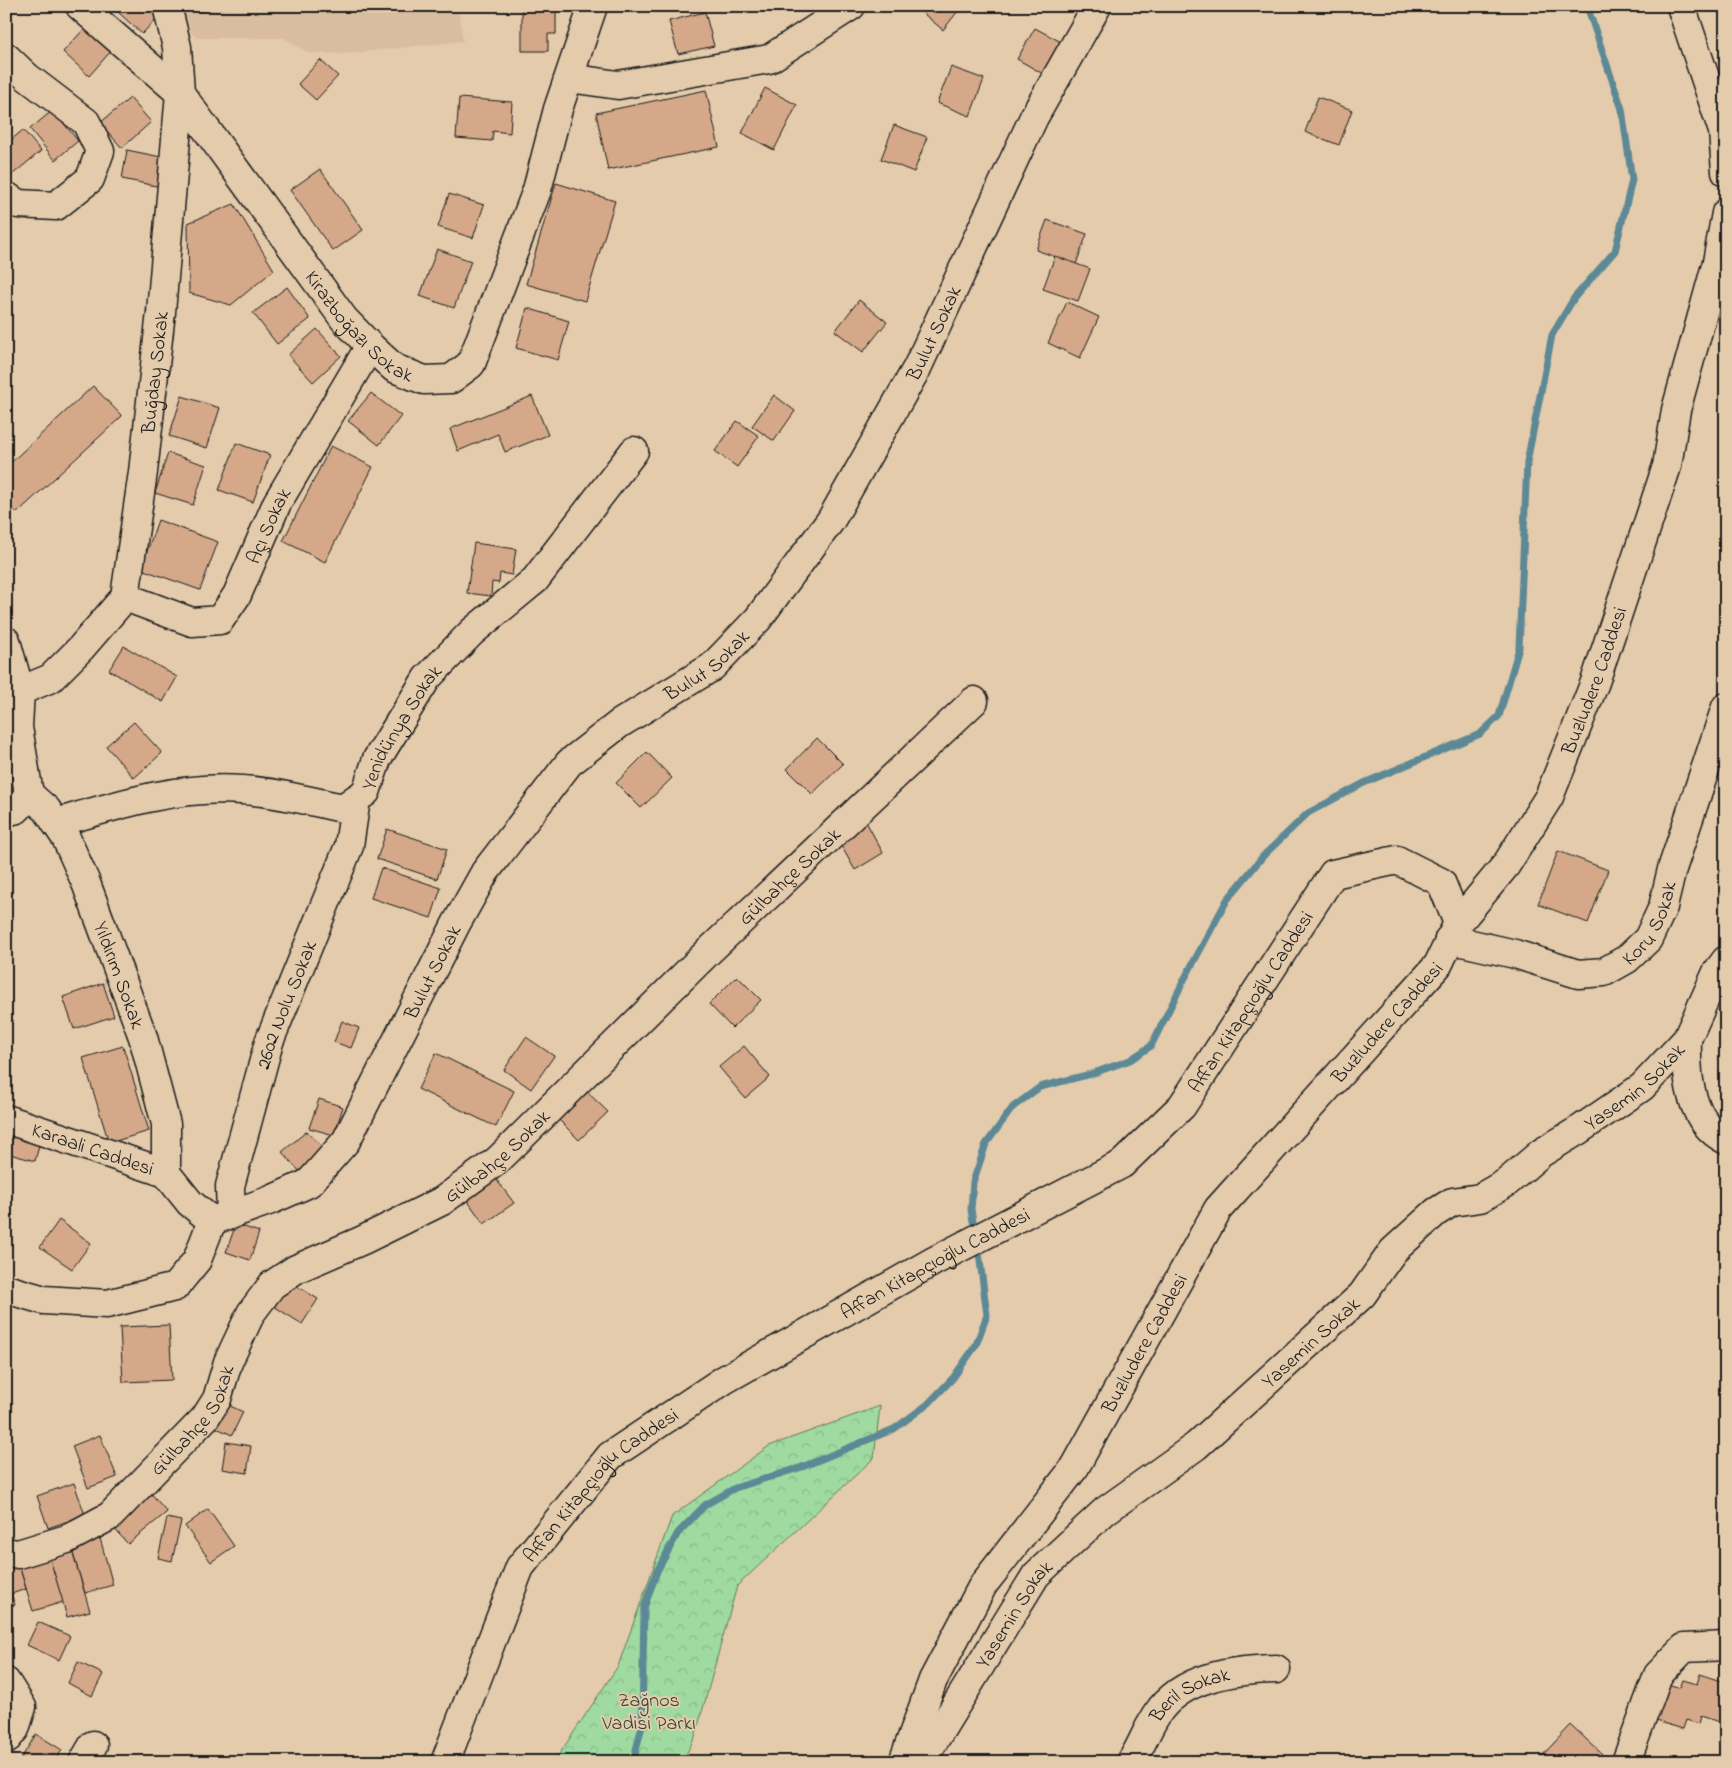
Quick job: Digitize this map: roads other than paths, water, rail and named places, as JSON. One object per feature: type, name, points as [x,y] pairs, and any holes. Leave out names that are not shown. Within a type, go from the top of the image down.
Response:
[{"type":"street","name":"Kirazboğazı Sokak","points":[[80,6],[180,93],[344,319],[394,368],[424,380],[451,379],[471,364],[537,190],[569,78],[593,6]]},
{"type":"street","name":"Buğday Sokak","points":[[125,597],[144,472],[159,330],[180,93],[177,47],[166,6]]},
{"type":"street","points":[[569,78],[618,85],[769,59],[851,6]]},
{"type":"street","name":"Bulut Sokak","points":[[221,1218],[271,1200],[309,1183],[346,1142],[456,924],[485,872],[569,763],[619,724],[712,667],[758,619],[831,520],[917,368],[1034,117],[1097,6]]},
{"type":"street","points":[[1680,6],[1723,131],[1726,172]]},
{"type":"street","points":[[6,58],[27,77],[86,122],[100,151],[90,179],[56,206],[18,204],[6,196]]},
{"type":"street","name":"Buzludere Caddesi","points":[[903,1762],[933,1680],[983,1585],[1075,1467],[1218,1209],[1438,965],[1453,931],[1506,865],[1549,797],[1595,682],[1667,466],[1676,410],[1717,262],[1726,213]]},
{"type":"street","name":"Açı Sokak","points":[[125,597],[192,622],[220,620],[237,595],[277,503],[370,346]]},
{"type":"street","name":"Yenidünya Sokak","points":[[56,823],[143,797],[208,789],[243,790],[343,808],[356,800],[366,792],[377,759],[427,678],[472,632],[535,580],[634,451]]},
{"type":"street","points":[[20,690],[51,678],[82,648],[125,597]]},
{"type":"street","points":[[6,641],[20,690],[18,727],[30,794],[18,809],[6,812]]},
{"type":"street","name":"Gülbahçe Sokak","points":[[6,1552],[18,1554],[67,1539],[110,1516],[205,1418],[217,1399],[228,1362],[251,1313],[272,1285],[296,1269],[363,1240],[442,1201],[498,1160],[709,950],[974,701]]},
{"type":"street","name":"Koru Sokak","points":[[1453,931],[1515,954],[1578,974],[1604,972],[1627,959],[1648,940],[1663,906],[1672,869],[1726,707]]},
{"type":"street","name":"Yıldırım Sokak","points":[[30,794],[47,810],[66,838],[86,883],[142,1037],[166,1124],[166,1173]]},
{"type":"street","name":"2602 Nolu Sokak","points":[[221,1218],[269,1042],[349,846],[356,800]]},
{"type":"street","name":"Affan Kitapçıoğlu Caddesi","points":[[444,1762],[520,1567],[610,1456],[724,1380],[934,1261],[1122,1164],[1182,1106],[1333,874],[1397,860],[1441,882],[1453,931]]},
{"type":"street","name":"Yasemin Sokak","points":[[921,1762],[1036,1575],[1105,1511],[1196,1446],[1362,1295],[1393,1251],[1436,1212],[1452,1202],[1480,1198],[1506,1183],[1541,1153],[1579,1130],[1642,1087],[1687,1039],[1716,972],[1726,960]]},
{"type":"street","points":[[1687,1039],[1686,1069],[1693,1103],[1715,1134],[1726,1140]]},
{"type":"street","name":"Karaali Caddesi","points":[[6,1118],[166,1173],[190,1203],[221,1218]]},
{"type":"street","points":[[6,1289],[44,1300],[107,1304],[175,1287],[197,1260],[221,1218]]},
{"type":"street","points":[[1626,1762],[1658,1675],[1684,1648],[1726,1646]]},
{"type":"street","name":"Beril Sokak","points":[[1131,1762],[1157,1713],[1180,1690],[1235,1670],[1276,1669]]},
{"type":"street","points":[[6,1682],[22,1707],[15,1729],[6,1740]]},
{"type":"waterway","points":[[975,1232],[971,1210],[973,1182],[986,1144],[1013,1107],[1040,1087],[1091,1074],[1130,1060],[1151,1046],[1227,900],[1264,855],[1308,813],[1364,783],[1480,734],[1499,716],[1519,648],[1527,462],[1552,335],[1574,298],[1615,251],[1632,180],[1622,109],[1587,6]]},
{"type":"waterway","points":[[633,1762],[642,1726],[644,1608],[657,1571],[678,1533],[705,1505],[735,1488],[802,1467],[894,1429],[928,1404],[953,1378],[976,1345],[987,1315],[978,1245]]},
{"type":"park label","name":"Zağnos Vadisi Parkı","points":[[649,1710]]}]
